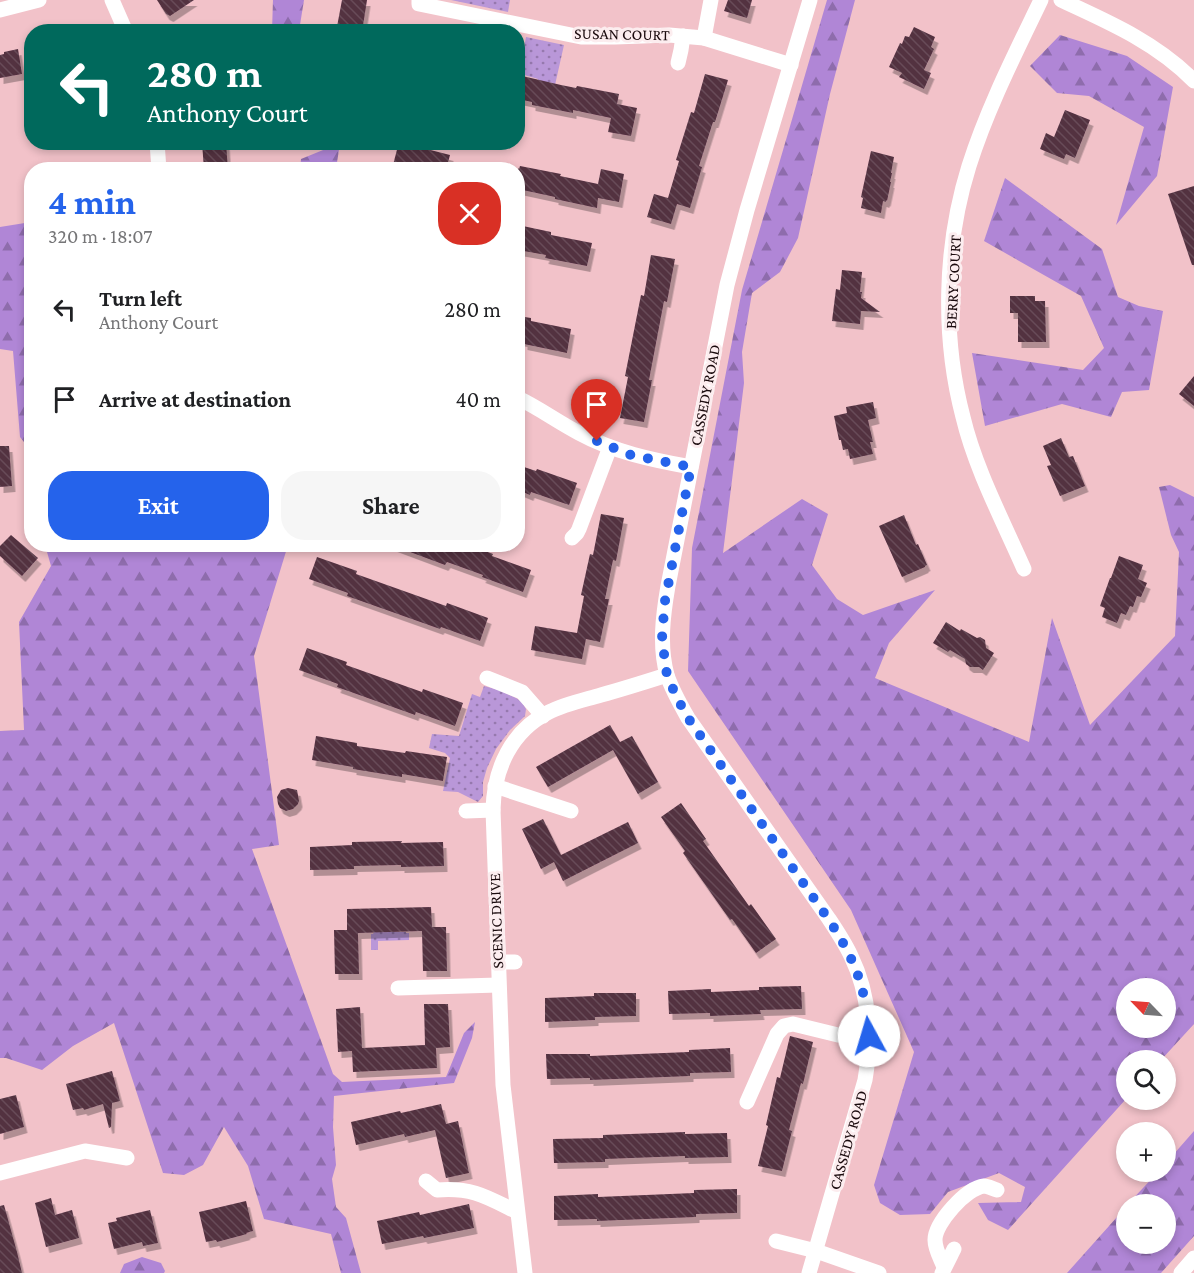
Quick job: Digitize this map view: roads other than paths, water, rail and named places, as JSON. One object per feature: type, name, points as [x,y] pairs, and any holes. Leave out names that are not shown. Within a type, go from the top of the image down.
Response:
[{"type":"street","points":[[0,10],[39,0]]},
{"type":"street","points":[[111,0],[122,24]]},
{"type":"street","name":"SUSAN COURT","points":[[419,0],[419,4],[483,24]]},
{"type":"street","points":[[704,38],[711,0]]},
{"type":"street","name":"CASSEDY ROAD","points":[[809,1273],[865,1080],[869,1036],[862,987],[845,945],[688,718],[676,696],[667,675],[663,644],[663,616],[732,266],[810,0]]},
{"type":"street","name":"BERRY COURT","points":[[1024,568],[980,469],[963,418],[957,392],[951,340],[950,278],[956,224],[969,166],[993,102],[1041,0]]},
{"type":"street","points":[[1061,0],[1144,41],[1194,81]]},
{"type":"street","name":"SUSAN COURT","points":[[525,30],[581,37],[683,36],[704,38],[791,65]]},
{"type":"street","points":[[678,63],[683,36]]},
{"type":"street","points":[[525,402],[580,434],[610,447],[631,455],[691,467]]},
{"type":"street","points":[[572,538],[579,529],[610,447]]},
{"type":"street","name":"SCENIC DRIVE","points":[[525,1273],[504,1100],[498,985],[503,916],[493,810],[495,786],[501,764],[513,743],[528,727],[543,716],[574,703],[667,675]]},
{"type":"street","points":[[487,678],[522,692],[543,716]]},
{"type":"street","points":[[495,786],[571,811]]},
{"type":"street","points":[[466,811],[493,810]]},
{"type":"street","points":[[498,962],[515,962]]},
{"type":"street","points":[[398,988],[498,985]]},
{"type":"street","points":[[747,1102],[777,1034],[784,1026],[793,1023],[838,1035],[869,1036]]},
{"type":"street","points":[[0,1173],[85,1151],[127,1158]]},
{"type":"street","points":[[426,1181],[437,1190],[454,1188],[474,1191],[517,1212]]},
{"type":"street","points":[[943,1270],[935,1241],[936,1232],[942,1221],[952,1208],[975,1188],[986,1186],[997,1190]]},
{"type":"street","points":[[776,1241],[816,1251],[879,1273]]},
{"type":"street","points":[[943,1270],[954,1249]]},
{"type":"street","points":[[1181,1273],[1194,1258]]}]
